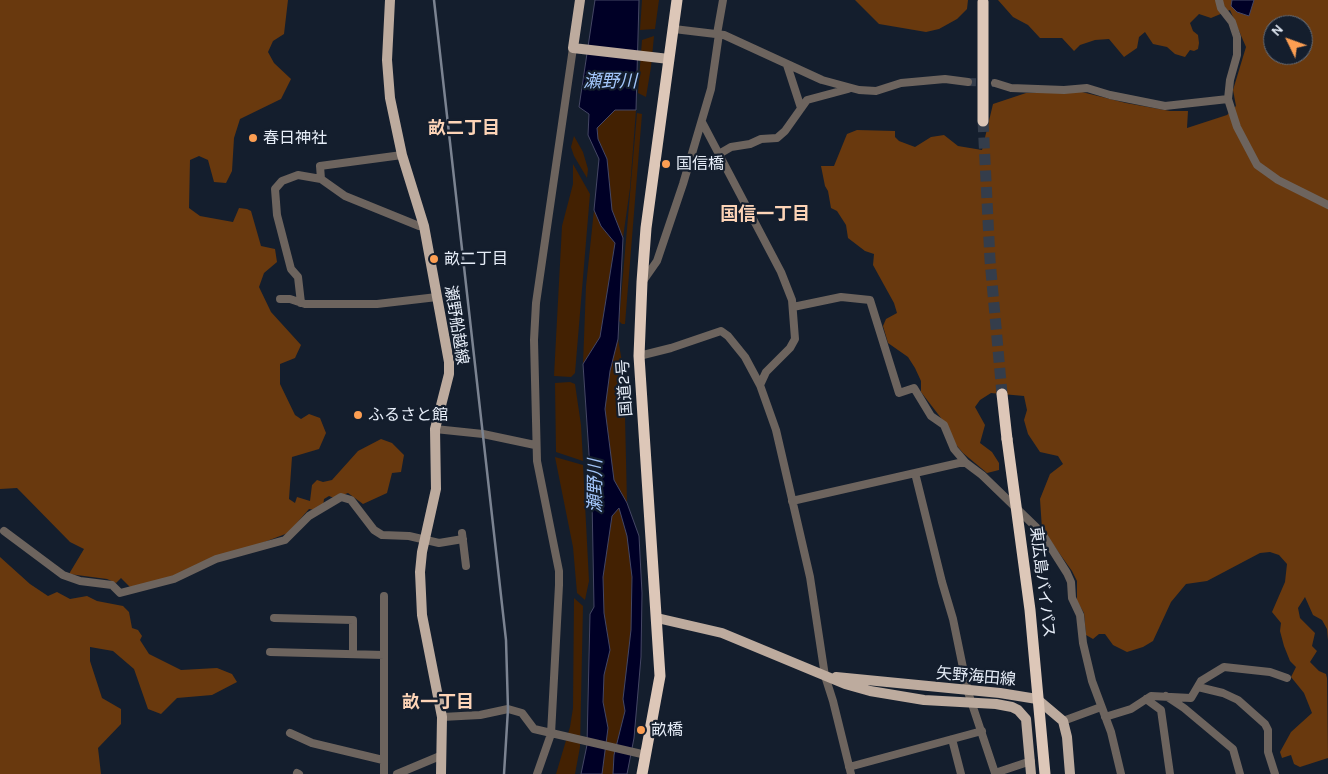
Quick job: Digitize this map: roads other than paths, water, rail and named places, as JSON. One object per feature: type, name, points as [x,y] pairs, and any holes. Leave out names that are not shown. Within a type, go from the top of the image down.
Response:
[{"type":"highway","name":"国道2号","points":[[642,774],[660,676],[639,356],[642,282],[677,0]]},
{"type":"highway","points":[[982,2],[983,121]]},
{"type":"highway","name":"東広島バイパス","points":[[1002,394],[1030,610],[1045,774]]},
{"type":"main road","name":"瀬野船越線","points":[[390,0],[388,70],[390,98],[402,155],[424,226],[448,348],[449,374],[435,429],[436,489],[420,563],[422,615],[442,717],[441,774]]},
{"type":"main road","points":[[580,0],[576,49],[669,59]]},
{"type":"main road","name":"矢野海田線","points":[[657,618],[722,633],[846,684],[891,696],[1012,707],[1018,710],[1026,719]]},
{"type":"main road","name":"矢野海田線","points":[[825,676],[1019,696],[1037,700],[1046,705],[1063,721]]},
{"type":"main road","points":[[1031,774],[1026,719],[1036,705],[1046,705]]},
{"type":"main road","points":[[1063,721],[1067,737],[1070,774]]},
{"type":"street","points":[[642,282],[657,261],[702,122],[711,89],[723,0]]},
{"type":"street","points":[[1219,0],[1221,8],[1232,22],[1237,37],[1237,55],[1230,80],[1228,99],[1237,127],[1257,165],[1286,184],[1328,205]]},
{"type":"street","points":[[674,29],[718,34],[822,80],[849,89],[876,91],[901,83],[945,79],[968,82]]},
{"type":"street","points":[[537,774],[551,734],[559,571],[535,445],[534,340],[536,303],[576,49]]},
{"type":"street","points":[[787,65],[801,108]]},
{"type":"street","points":[[995,83],[1011,88],[1064,90],[1087,88],[1110,95],[1165,106],[1228,99]]},
{"type":"street","points":[[719,154],[731,147],[750,144],[761,139],[777,138],[785,131],[807,100],[849,89]]},
{"type":"street","points":[[702,122],[781,272],[793,306],[795,339],[790,348],[766,372],[760,385]]},
{"type":"street","points":[[321,179],[320,166],[402,155]]},
{"type":"street","points":[[301,303],[298,277],[291,268],[277,215],[275,189],[282,181],[298,175],[321,179],[345,196],[418,226],[424,226]]},
{"type":"street","points":[[793,306],[841,297],[870,300],[899,394],[914,388],[931,416],[944,425],[954,449],[966,463],[1041,532],[1071,582],[1072,598],[1080,615],[1083,643],[1092,681],[1106,717],[1121,774]]},
{"type":"street","points":[[280,300],[290,299],[301,303],[377,304],[438,298]]},
{"type":"street","points":[[639,356],[671,348],[721,331],[728,336],[744,357],[760,385],[776,430],[810,577],[825,676],[834,701],[850,771],[982,731]]},
{"type":"street","points":[[435,429],[483,434],[535,445]]},
{"type":"street","points":[[792,501],[966,463]]},
{"type":"street","points":[[915,473],[953,620],[968,692],[995,773],[1031,761]]},
{"type":"street","points":[[4,531],[63,575],[80,581],[112,585],[120,593],[174,579],[216,559],[285,540],[309,516],[341,497],[351,500],[377,533],[425,539],[439,543],[462,536],[466,566]]},
{"type":"street","points":[[384,596],[384,774]]},
{"type":"street","points":[[274,618],[353,620],[353,654]]},
{"type":"street","points":[[270,652],[384,655]]},
{"type":"street","points":[[1106,717],[1131,709],[1151,696],[1164,695],[1191,698],[1208,675],[1224,667],[1270,672],[1286,678]]},
{"type":"street","points":[[1198,687],[1222,693],[1238,700],[1265,724],[1268,730],[1268,752],[1275,774]]},
{"type":"street","points":[[1164,695],[1184,708],[1233,749],[1240,774]]},
{"type":"street","points":[[1146,699],[1161,710],[1170,774]]},
{"type":"street","points":[[1063,721],[1101,706]]},
{"type":"street","points":[[442,717],[480,715],[508,709],[522,713],[534,729],[646,755]]},
{"type":"street","points":[[290,733],[312,743],[383,760]]},
{"type":"street","points":[[952,739],[962,774]]},
{"type":"street","points":[[397,774],[440,756]]},
{"type":"water","name":"瀬野川","points":[[595,0],[639,0],[636,110],[615,110],[597,128],[598,139],[607,159],[612,210],[623,238],[618,339],[610,371],[605,409],[614,480],[627,503],[639,536],[642,593],[641,657],[634,738],[627,774],[613,774],[614,755],[625,711],[623,699],[631,630],[632,577],[627,536],[619,508],[612,516],[603,577],[604,613],[610,650],[604,675],[603,702],[608,728],[602,774],[581,774],[587,745],[590,614],[594,607],[592,499],[583,364],[600,337],[615,243],[601,226],[594,210],[599,159],[588,135],[589,114],[579,107]]},
{"type":"water","points":[[1232,0],[1254,0],[1249,16],[1237,12],[1231,6]]},
{"type":"tunnel","points":[[968,82],[995,83]]},
{"type":"tunnel","points":[[983,121],[990,260],[1002,394]]},
{"type":"railway","points":[[434,0],[506,640],[508,709],[504,774]]},
{"type":"place","name":"春日神社","points":[[253,138]]},
{"type":"place","name":"国信橋","points":[[666,164]]},
{"type":"place","name":"畝二丁目","points":[[434,259]]},
{"type":"place","name":"ふるさと館","points":[[358,415]]},
{"type":"place","name":"畝橋","points":[[641,730]]},
{"type":"district","name":"畝二丁目","points":[[464,129]]},
{"type":"district","name":"国信一丁目","points":[[765,215]]},
{"type":"district","name":"畝一丁目","points":[[438,703]]}]
